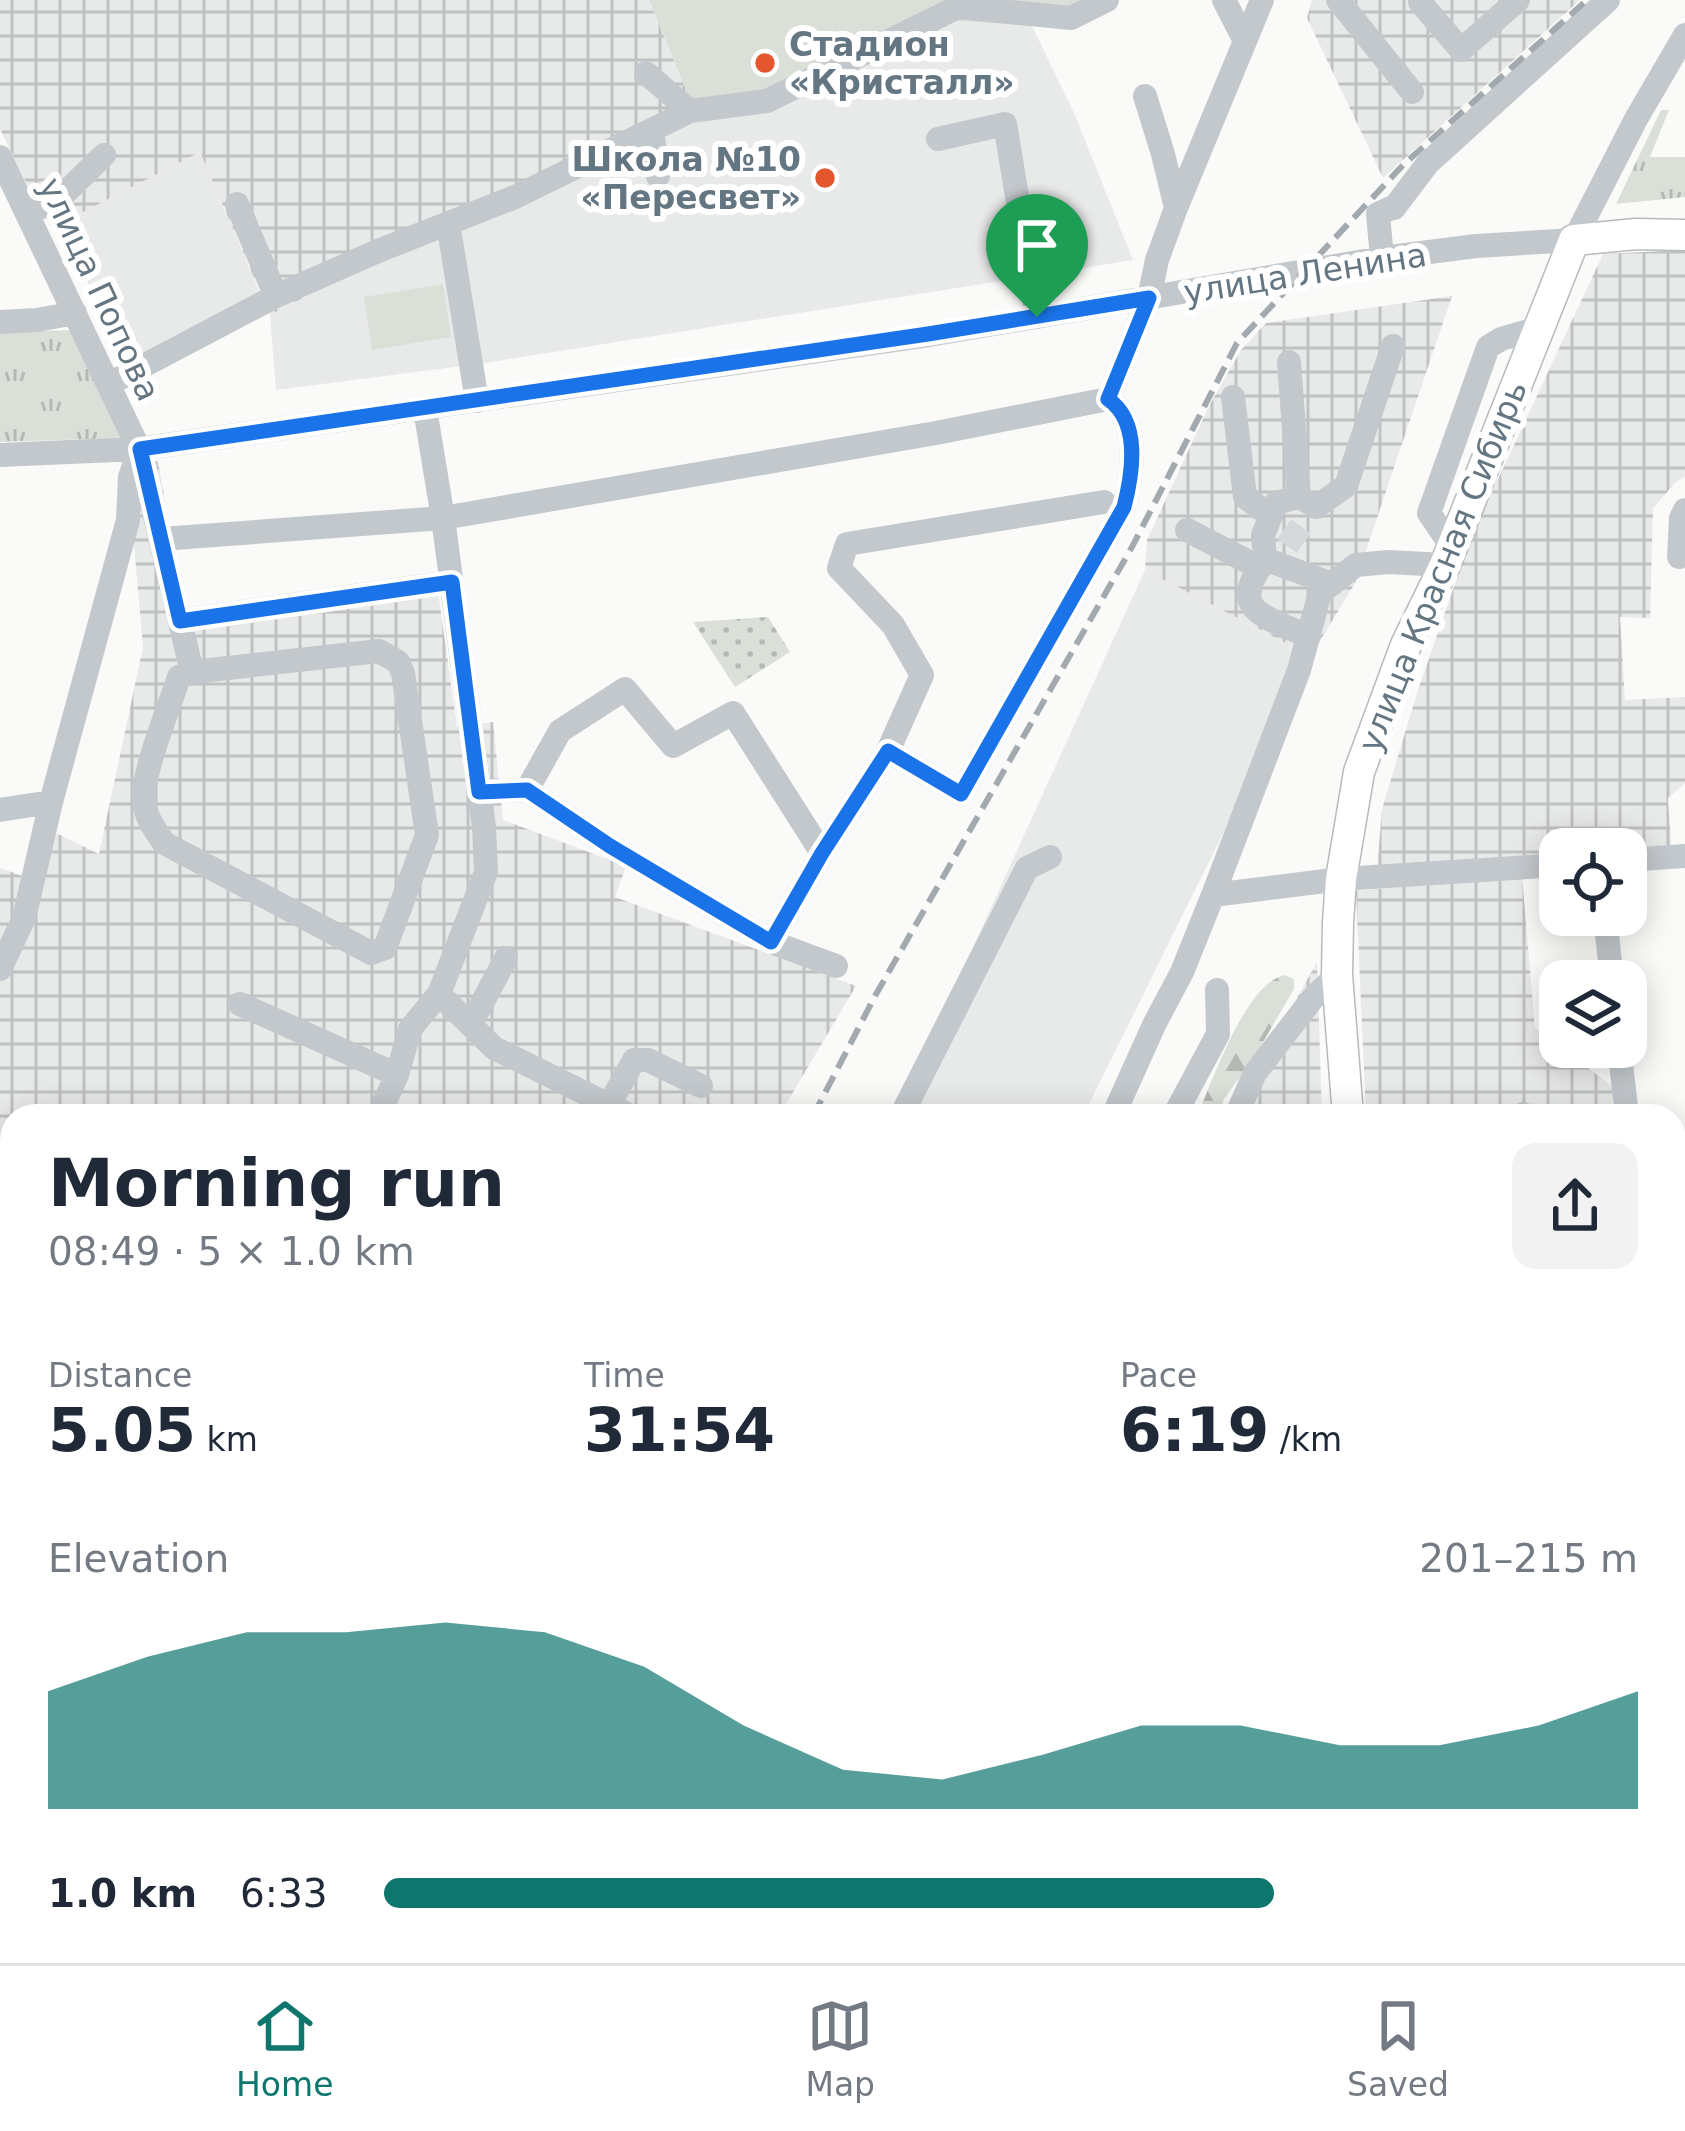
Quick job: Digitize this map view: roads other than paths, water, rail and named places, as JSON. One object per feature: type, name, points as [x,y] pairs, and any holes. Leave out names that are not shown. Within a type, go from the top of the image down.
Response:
[{"type":"main road","name":"улица Ленина","points":[[1574,240],[1685,235]]},
{"type":"main road","name":"улица Красная Сибирь","points":[[1347,1104],[1337,975],[1341,879],[1359,772],[1406,645],[1448,556],[1574,240]]},
{"type":"street","points":[[109,384],[276,296],[515,197],[690,111],[767,101],[958,7],[1071,18],[1107,0]]},
{"type":"street","points":[[1224,0],[1245,41]]},
{"type":"street","points":[[1108,399],[1149,298],[1157,260],[1177,208],[1262,0]]},
{"type":"street","points":[[1338,0],[1412,92]]},
{"type":"street","points":[[1420,1],[1461,50],[1518,0]]},
{"type":"street","points":[[1382,258],[1378,214],[1392,208],[1428,164],[1608,0]]},
{"type":"street","points":[[1574,240],[1685,35]]},
{"type":"street","points":[[646,73],[690,111]]},
{"type":"street","points":[[1144,96],[1177,208]]},
{"type":"street","points":[[938,139],[1005,124],[1037,317]]},
{"type":"street","points":[[652,130],[658,176]]},
{"type":"street","points":[[17,208],[65,193],[104,155]]},
{"type":"street","name":"улица Попова","points":[[0,157],[17,208],[140,449],[192,672]]},
{"type":"street","points":[[237,204],[276,296]]},
{"type":"street","points":[[448,223],[477,401]]},
{"type":"street","name":"улица Ленина","points":[[0,454],[140,449],[1037,317],[1382,258],[1574,240]]},
{"type":"street","points":[[0,322],[75,314]]},
{"type":"street","points":[[1273,559],[1263,535],[1276,503],[1307,507],[1346,486],[1393,346]]},
{"type":"street","points":[[1289,362],[1307,507]]},
{"type":"street","points":[[1233,397],[1245,497],[1271,516]]},
{"type":"street","points":[[161,539],[443,518],[1108,399],[1122,409],[1133,450],[1124,507],[961,794],[888,751]]},
{"type":"street","points":[[384,1104],[410,1029],[439,994],[486,872],[452,582],[425,409]]},
{"type":"street","points":[[0,969],[24,918],[128,520],[130,477],[140,449]]},
{"type":"street","points":[[771,942],[888,751],[922,675],[893,625],[839,568],[847,544],[1104,502]]},
{"type":"street","points":[[1674,557],[1685,510]]},
{"type":"street","points":[[1187,530],[1332,584]]},
{"type":"street","points":[[1118,1104],[1213,895],[1299,670],[1320,593],[1356,565],[1448,556]]},
{"type":"street","points":[[1273,559],[1249,589],[1248,601],[1255,611],[1309,636]]},
{"type":"street","points":[[180,621],[452,582]]},
{"type":"street","points":[[379,651],[398,662],[427,835],[385,948],[371,953],[164,843],[153,828],[143,801],[146,779],[179,677],[192,672],[379,651]]},
{"type":"street","points":[[527,790],[560,731],[626,689],[673,746],[733,713],[822,853]]},
{"type":"street","points":[[479,792],[527,790],[610,846],[771,942],[836,966]]},
{"type":"street","points":[[0,810],[51,802]]},
{"type":"street","points":[[1647,859],[1685,856]]},
{"type":"street","points":[[907,1104],[1027,868],[1050,857]]},
{"type":"street","points":[[1213,895],[1341,879],[1539,866]]},
{"type":"street","points":[[471,1024],[506,958]]},
{"type":"street","points":[[1241,1104],[1255,1073],[1313,998],[1337,975]]},
{"type":"street","points":[[1180,1104],[1218,1034],[1217,990]]},
{"type":"street","points":[[439,994],[494,1048],[608,1104]]},
{"type":"street","points":[[240,1004],[397,1075]]},
{"type":"street","points":[[622,1104],[634,1060],[648,1060],[701,1086]]},
{"type":"street","points":[[1621,1068],[1626,1104]]},
{"type":"tunnel","points":[[1287,546],[1306,519]]},
{"type":"railway","points":[[819,1104],[875,996],[1132,547],[1237,343],[1403,165],[1587,0]]},
{"type":"place","name":"Стадион «Кристалл»","points":[[765,63]]},
{"type":"place","name":"Школа №10 «Пересвет»","points":[[825,178]]}]
